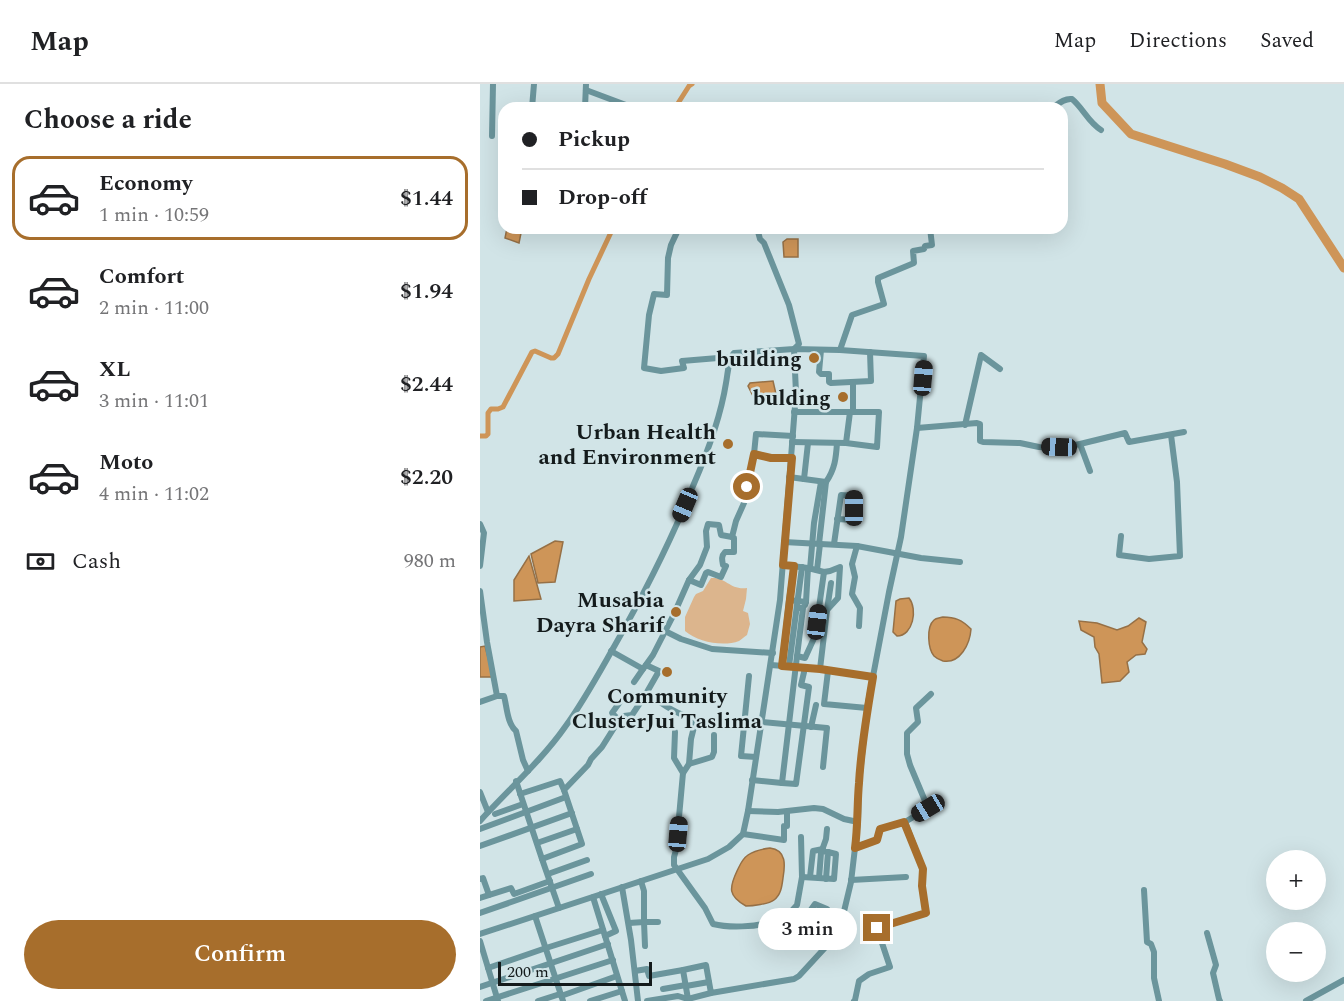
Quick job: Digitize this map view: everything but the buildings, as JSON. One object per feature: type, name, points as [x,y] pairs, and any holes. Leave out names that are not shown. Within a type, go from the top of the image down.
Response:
[{"type":"street","points":[[492,136],[493,84]]},
{"type":"street","points":[[532,102],[534,84]]},
{"type":"street","points":[[585,102],[586,87],[620,102]]},
{"type":"street","points":[[1060,102],[1068,98],[1072,99],[1101,130]]},
{"type":"street","points":[[647,1001],[678,996],[688,1000],[711,993],[794,979],[834,938],[841,924],[851,880],[855,848],[867,708],[898,554],[918,428],[924,356],[794,349],[735,353],[730,357],[682,361],[684,368],[661,371],[644,368],[649,315],[654,294],[668,295],[668,258],[676,234]]},
{"type":"street","points":[[480,934],[708,859],[729,847],[743,834],[780,600],[796,393],[794,349],[799,344],[789,305],[759,234]]},
{"type":"street","points":[[840,350],[852,315],[884,304],[877,280],[879,277],[914,263],[913,251],[932,245],[931,234]]},
{"type":"street","points":[[821,350],[819,372],[829,374],[830,383],[871,380],[870,352]]},
{"type":"street","points":[[965,425],[981,356],[1000,369]]},
{"type":"street","points":[[480,821],[528,771],[564,728],[585,697],[668,546],[694,485],[717,420],[730,357]]},
{"type":"street","points":[[846,443],[853,382]]},
{"type":"street","points":[[689,580],[700,585],[707,573],[721,578],[726,566],[723,565],[723,554],[734,552],[734,538],[732,537],[744,503],[756,434],[808,443],[846,443],[877,447],[879,412],[794,412]]},
{"type":"street","points":[[918,428],[977,423],[980,424],[980,441],[1020,443],[1039,447],[1080,444],[1125,433],[1129,442],[1184,432]]},
{"type":"street","points":[[1121,536],[1119,555],[1149,559],[1180,556],[1177,482],[1171,435]]},
{"type":"street","points":[[804,479],[808,443]]},
{"type":"street","points":[[789,666],[801,605],[817,544],[824,482],[832,474],[836,461],[837,443]]},
{"type":"street","points":[[1080,444],[1090,471]]},
{"type":"street","points":[[754,454],[771,458],[792,458]]},
{"type":"street","points":[[789,477],[824,482]]},
{"type":"street","points":[[834,544],[837,519],[841,495],[854,496],[854,520],[837,519]]},
{"type":"street","points":[[480,524],[484,533],[480,566]]},
{"type":"street","points":[[634,682],[665,631],[689,580],[700,565],[707,547],[708,524],[719,525],[721,535],[732,537]]},
{"type":"street","points":[[784,542],[857,546],[921,558],[960,562]]},
{"type":"street","points":[[857,546],[852,564],[855,577],[852,594],[860,608],[859,626]]},
{"type":"street","points":[[783,565],[830,571],[840,567],[838,598],[827,610]]},
{"type":"street","points":[[782,783],[788,726],[789,600],[794,566]]},
{"type":"street","points":[[797,656],[805,658],[815,636],[819,607],[812,569]]},
{"type":"street","points":[[820,669],[831,583]]},
{"type":"street","points":[[480,591],[497,696]]},
{"type":"street","points":[[789,600],[801,605],[819,607]]},
{"type":"street","points":[[789,666],[797,656],[801,605]]},
{"type":"street","points":[[665,631],[712,649],[773,653]]},
{"type":"street","points":[[611,651],[659,671],[647,692],[659,703],[686,717],[696,719],[690,739],[689,764],[683,773],[674,865],[705,908],[713,924],[748,925],[772,922],[782,916],[810,935],[824,948]]},
{"type":"street","points":[[771,665],[873,677]]},
{"type":"street","points":[[805,668],[801,685],[809,687],[808,727]]},
{"type":"street","points":[[828,670],[824,704],[867,708]]},
{"type":"street","points":[[749,676],[741,756],[756,757]]},
{"type":"street","points":[[564,789],[588,765],[619,720],[624,716],[632,715],[649,694]]},
{"type":"street","points":[[855,848],[877,840],[880,829],[904,822],[928,808],[910,765],[907,754],[907,733],[918,722],[916,708],[931,694]]},
{"type":"street","points":[[619,720],[612,713],[625,695],[636,696],[642,700]]},
{"type":"street","points":[[480,702],[504,696],[512,729],[516,731],[520,752],[528,771]]},
{"type":"street","points":[[752,780],[796,784],[808,727],[816,705]]},
{"type":"street","points":[[762,722],[788,726],[827,726],[823,767]]},
{"type":"street","points":[[675,732],[674,758],[683,773]]},
{"type":"street","points":[[689,764],[712,757],[714,735]]},
{"type":"street","points":[[520,794],[560,780],[564,789],[582,844],[542,859]]},
{"type":"street","points":[[516,782],[559,908]]},
{"type":"street","points":[[480,792],[488,812]]},
{"type":"street","points":[[480,829],[566,797]]},
{"type":"street","points":[[495,814],[523,804]]},
{"type":"street","points":[[748,811],[778,813],[814,808],[858,822]]},
{"type":"street","points":[[743,834],[783,840],[784,826],[787,826],[787,812]]},
{"type":"street","points":[[480,846],[572,813]]},
{"type":"street","points":[[854,1001],[859,981],[869,974],[890,967],[877,928],[926,913],[922,886],[923,869],[904,822]]},
{"type":"street","points":[[537,843],[577,829]]},
{"type":"street","points":[[823,878],[827,829]]},
{"type":"street","points":[[786,917],[797,905],[802,877],[801,837]]},
{"type":"street","points":[[810,877],[813,850]]},
{"type":"street","points":[[801,855],[806,855],[813,850],[836,854],[834,879],[802,877]]},
{"type":"street","points":[[480,912],[550,881],[586,860]]},
{"type":"street","points":[[480,868],[489,895]]},
{"type":"street","points":[[480,898],[511,888],[514,894],[550,881],[591,874]]},
{"type":"street","points":[[851,880],[906,877]]},
{"type":"street","points":[[641,881],[644,891],[645,946]]},
{"type":"street","points":[[622,887],[629,923],[638,1001]]},
{"type":"street","points":[[1144,890],[1146,942],[1151,944],[1154,952],[1154,978],[1159,1001]]},
{"type":"street","points":[[488,968],[546,948],[616,931],[601,894]]},
{"type":"street","points":[[592,897],[625,1001]]},
{"type":"street","points":[[781,944],[798,928],[815,904],[828,907],[810,935]]},
{"type":"street","points":[[535,916],[562,997]]},
{"type":"street","points":[[629,923],[658,922]]},
{"type":"street","points":[[1207,933],[1216,965],[1213,973],[1220,1001]]},
{"type":"street","points":[[480,941],[498,999]]},
{"type":"street","points":[[480,987],[608,944]]},
{"type":"street","points":[[486,1001],[613,960]]},
{"type":"street","points":[[635,971],[647,969],[649,976],[706,965],[711,993]]},
{"type":"street","points":[[683,970],[688,1000]]},
{"type":"street","points":[[538,1001],[562,997],[617,976]]},
{"type":"street","points":[[1306,1001],[1344,980]]},
{"type":"street","points":[[663,989],[709,982]]},
{"type":"street","points":[[590,1001],[622,991]]},
{"type":"shaded area","points":[[506,234],[521,234],[519,243],[505,238]]},
{"type":"shaded area","points":[[787,239],[798,239],[798,257],[784,257],[783,242]]},
{"type":"shaded area","points":[[773,381],[776,394],[763,395],[763,398],[755,400],[748,386],[750,383]]},
{"type":"shaded area","points":[[555,541],[563,542],[555,582],[538,583],[531,554]]},
{"type":"shaded area","points":[[529,556],[541,599],[514,601],[514,580]]},
{"type":"shaded area","points":[[711,578],[721,579],[736,587],[747,588],[743,611],[748,613],[750,624],[747,635],[739,641],[726,644],[711,642],[685,631],[685,617],[694,597],[703,591]]},
{"type":"shaded area","points":[[909,598],[913,609],[912,621],[907,632],[897,636],[893,632],[896,601]]},
{"type":"shaded area","points":[[943,617],[965,623],[971,629],[969,641],[963,652],[949,661],[943,661],[934,656],[929,643],[931,623]]},
{"type":"shaded area","points":[[1139,618],[1146,622],[1142,642],[1147,649],[1145,654],[1136,655],[1127,662],[1129,672],[1120,681],[1102,683],[1099,654],[1095,647],[1094,637],[1081,630],[1079,621],[1097,623],[1117,630]]},
{"type":"shaded area","points":[[485,646],[493,677],[480,677],[480,647]]},
{"type":"shaded area","points":[[776,849],[784,859],[780,893],[772,901],[746,906],[733,895],[734,877],[746,857],[755,851]]},
{"type":"waterway","points":[[679,102],[692,84]]},
{"type":"waterway","points":[[1100,84],[1102,103],[1131,134],[1260,177],[1299,199],[1344,268]]},
{"type":"waterway","points":[[480,436],[488,434],[488,413],[491,409],[503,407],[532,352],[535,351],[551,358],[558,354],[610,234]]},
{"type":"place","name":"building","points":[[814,358]]},
{"type":"place","name":"bulding","points":[[843,397]]},
{"type":"place","name":"Urban Health and Environment","points":[[728,444]]},
{"type":"place","name":"Musabia Dayra Sharif","points":[[676,612]]},
{"type":"place","name":"Community ClusterJui Taslima","points":[[667,672]]},
{"type":"route","points":[[747,487],[754,454],[771,458],[792,458],[783,565],[794,566],[782,666],[873,677],[867,708],[855,848],[877,840],[880,829],[904,822],[923,869],[922,886],[926,913],[877,928]]}]
